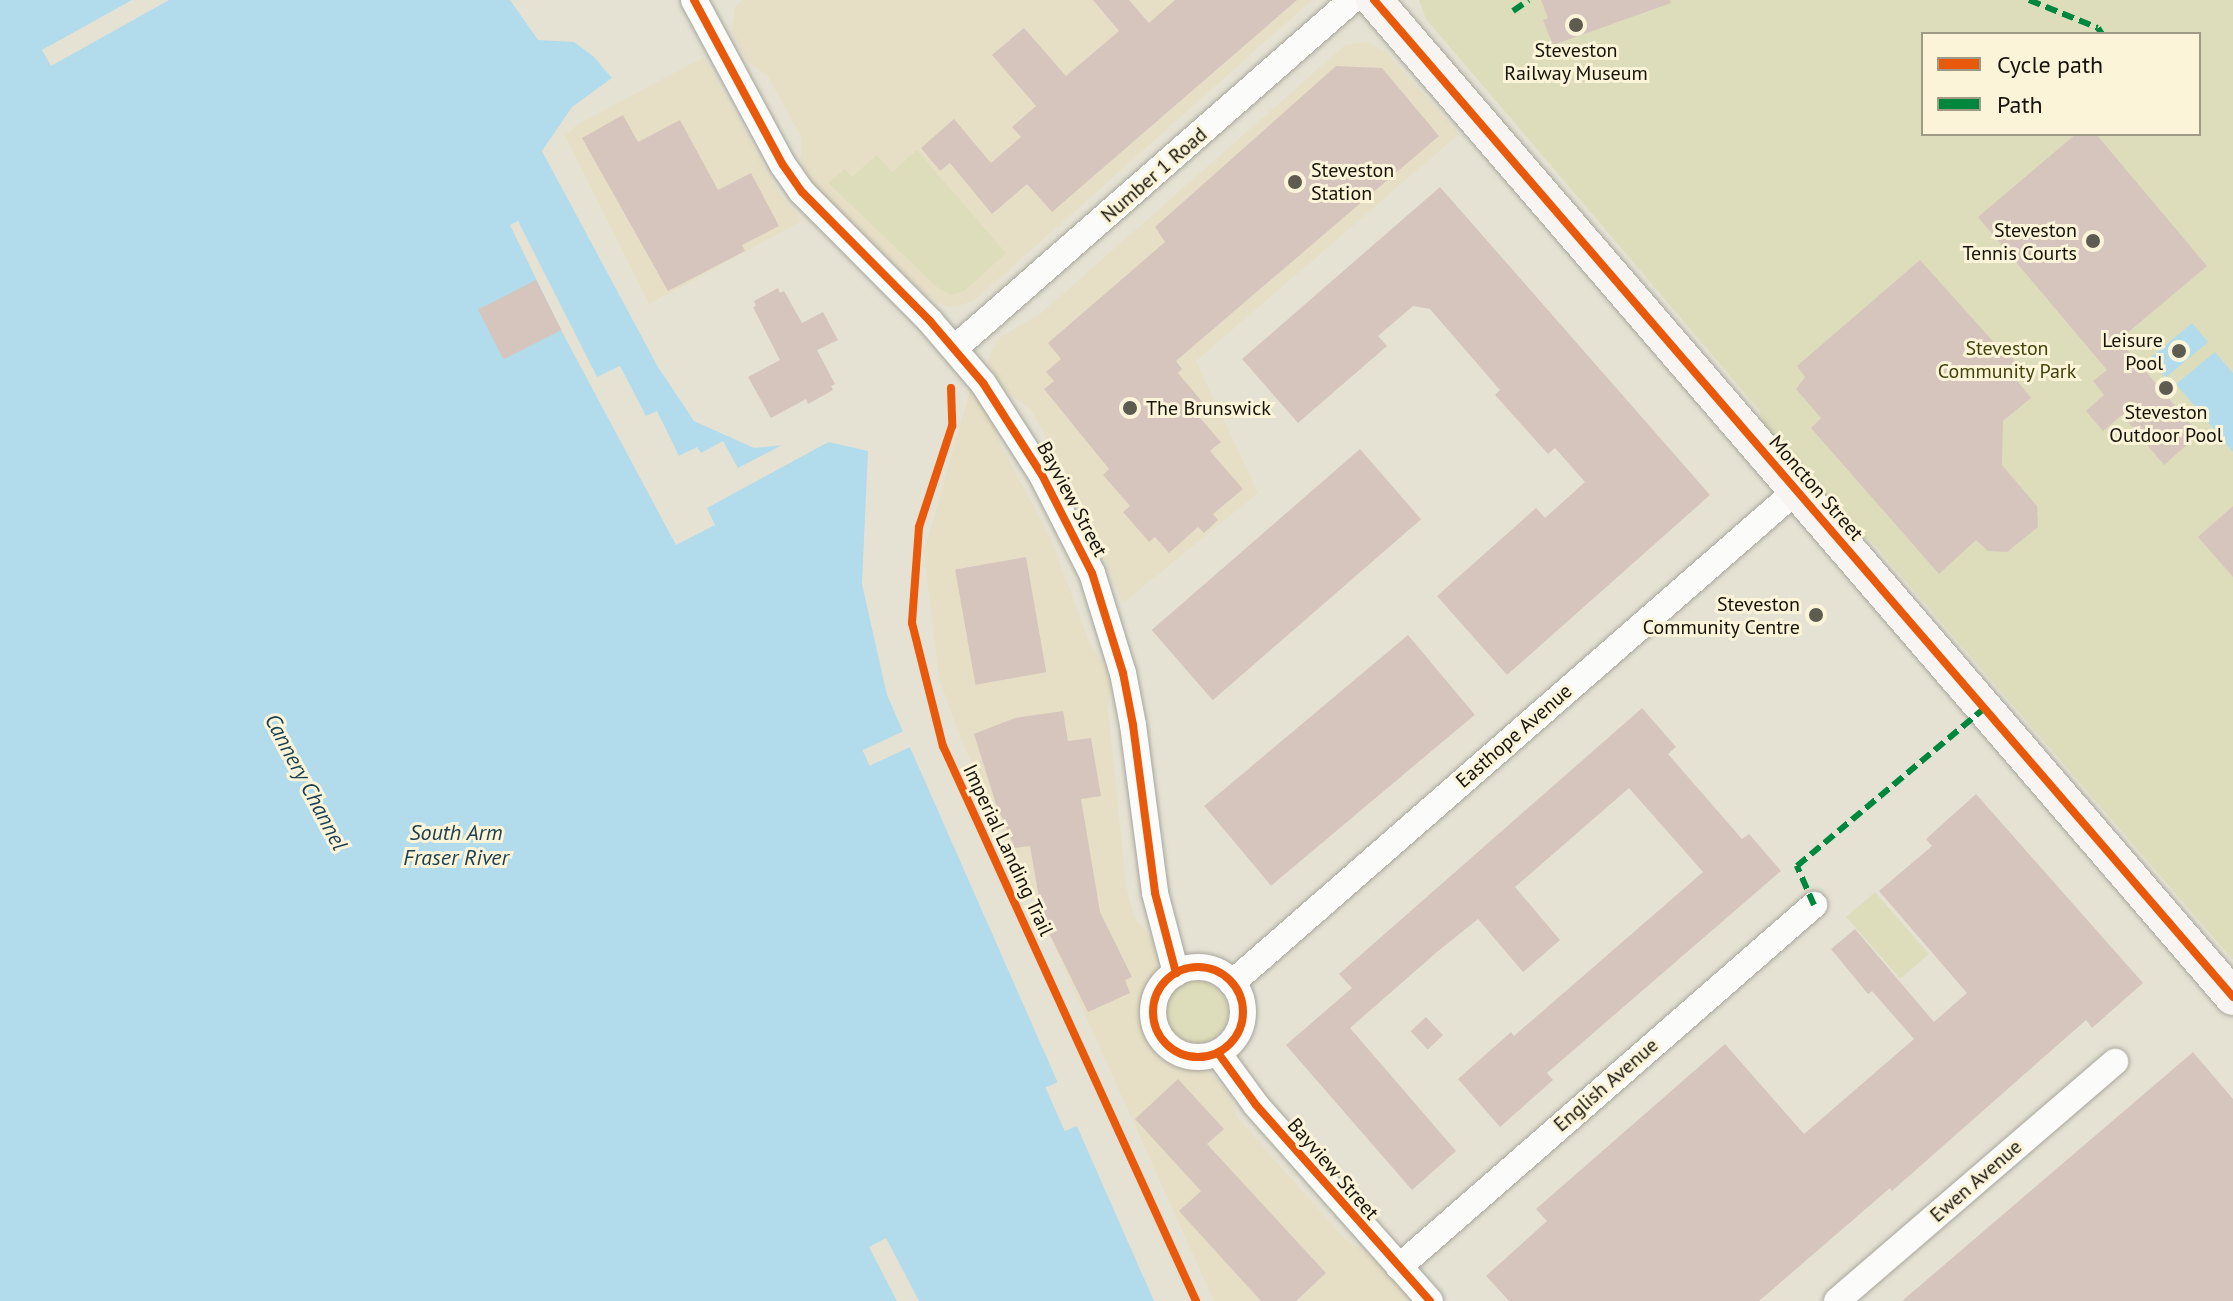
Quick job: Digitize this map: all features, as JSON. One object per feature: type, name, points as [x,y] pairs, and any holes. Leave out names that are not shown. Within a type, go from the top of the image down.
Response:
[{"type":"street","name":"Number 1 Road","points":[[955,348],[1352,0]]},
{"type":"street","name":"Moncton Street","points":[[1374,0],[2233,997]]},
{"type":"street","name":"Bayview Street","points":[[698,1],[767,138],[802,192],[955,348],[1014,427],[1092,573],[1123,673],[1133,725],[1155,893],[1176,973]]},
{"type":"street","name":"Easthope Avenue","points":[[1232,983],[1797,490]]},
{"type":"street","name":"English Avenue","points":[[1399,1267],[1814,905]]},
{"type":"street","points":[[1187,969],[1212,969],[1232,983],[1240,995],[1242,1021],[1230,1045],[1218,1053],[1191,1057],[1178,1053],[1159,1033],[1154,1020],[1157,993],[1176,973],[1187,969]]},
{"type":"street","name":"Bayview Street","points":[[1218,1053],[1256,1105],[1430,1301]]},
{"type":"street","name":"Ewen Avenue","points":[[1837,1301],[2115,1062]]},
{"type":"shaded area","points":[[742,0],[1312,0],[975,300],[947,307],[930,298],[829,203],[808,177],[801,162],[801,137],[768,76],[747,61],[732,33],[735,7]]},
{"type":"shaded area","points":[[1367,42],[1385,51],[1459,134],[1196,361],[1258,493],[1123,603],[1073,485],[1031,410],[1008,392],[992,371],[988,362],[991,352],[1000,337],[1040,314],[1345,45]]},
{"type":"shaded area","points":[[704,57],[778,192],[802,221],[649,304],[565,136],[578,124]]},
{"type":"shaded area","points":[[971,387],[996,425],[998,440],[1051,539],[1090,644],[1105,666],[1111,689],[1108,707],[1126,886],[1134,917],[1151,937],[1160,959],[1157,976],[1145,996],[1144,1017],[1148,1035],[1160,1051],[1178,1063],[1211,1073],[1230,1096],[1238,1118],[1345,1239],[1371,1255],[1412,1301],[1214,1301],[959,735],[939,678],[924,552]]},
{"type":"green space","name":"Steveston Community Park","points":[[1419,0],[2233,0],[2233,960],[1871,541],[1853,532],[1764,426],[1760,411],[1426,19]]},
{"type":"green space","points":[[917,150],[1006,253],[964,291],[952,295],[938,288],[828,183],[845,169],[852,177],[877,155],[892,172]]},
{"type":"green space","points":[[1875,892],[1929,954],[1900,979],[1846,917]]},
{"type":"green space","points":[[1196,980],[1214,986],[1222,994],[1228,1012],[1222,1030],[1214,1038],[1196,1044],[1178,1038],[1170,1030],[1164,1012],[1170,994],[1178,986]]},
{"type":"water","name":"South Arm Fraser River","points":[[0,0],[510,0],[538,40],[574,42],[593,56],[612,78],[572,107],[542,151],[658,367],[694,421],[754,448],[824,441],[868,451],[862,584],[887,695],[1154,1301],[0,1301]]},
{"type":"water","name":"Leisure Pool","points":[[2192,323],[2208,342],[2166,378],[2150,358]]},
{"type":"water","points":[[2215,352],[2233,373],[2233,452],[2176,384]]},
{"type":"pier","points":[[132,0],[169,0],[51,66],[42,50]]},
{"type":"pier","points":[[518,221],[597,377],[620,366],[646,416],[657,411],[679,456],[697,447],[701,453],[723,441],[738,468],[790,441],[834,439],[707,508],[715,525],[676,545],[561,330],[510,225]]},
{"type":"pier","points":[[906,730],[913,745],[870,766],[862,750]]},
{"type":"pier","points":[[1060,1081],[1080,1125],[1065,1131],[1045,1088]]},
{"type":"pier","points":[[886,1238],[919,1301],[897,1301],[869,1247]]},
{"type":"building","points":[[1093,0],[1129,0],[1149,23],[1175,0],[1297,0],[1052,212],[1027,184],[992,214],[950,163],[940,171],[921,148],[954,119],[991,163],[1021,137],[1012,127],[1036,106],[992,55],[1024,28],[1066,76],[1119,31]]},
{"type":"building","name":"Steveston Railway Museum","points":[[1541,0],[1670,0],[1671,3],[1553,45],[1543,20],[1548,18]]},
{"type":"building","points":[[1336,66],[1382,68],[1439,136],[1176,361],[1182,369],[1178,373],[1204,404],[1195,412],[1221,442],[1210,451],[1243,489],[1213,514],[1218,520],[1204,533],[1198,527],[1169,553],[1155,537],[1149,542],[1123,512],[1130,506],[1103,475],[1109,469],[1044,389],[1054,381],[1046,372],[1061,359],[1048,343],[1165,242],[1155,227]]},
{"type":"building","points":[[623,115],[638,142],[680,120],[718,190],[751,173],[779,226],[742,245],[745,251],[668,291],[582,138]]},
{"type":"building","name":"Steveston Tennis Courts","points":[[2074,136],[2098,136],[2207,266],[2119,340],[2199,434],[2164,465],[2122,415],[2103,431],[2086,411],[2104,395],[2093,381],[2107,370],[1978,217]]},
{"type":"building","points":[[1440,187],[1710,495],[1507,675],[1437,596],[1536,508],[1545,518],[1585,482],[1555,448],[1548,454],[1495,395],[1500,390],[1430,309],[1413,306],[1378,336],[1387,346],[1298,423],[1242,359]]},
{"type":"building","points":[[1920,260],[1999,348],[2003,346],[2023,371],[2015,378],[2031,398],[2003,421],[2002,465],[2037,506],[2038,527],[2007,552],[1988,551],[1976,540],[1939,574],[1811,428],[1821,418],[1796,389],[1805,377],[1797,366]]},
{"type":"building","points":[[536,280],[561,330],[504,359],[478,310]]},
{"type":"building","points":[[778,288],[780,293],[784,291],[802,323],[823,312],[838,340],[817,350],[835,384],[831,386],[833,390],[808,404],[806,399],[771,418],[748,377],[780,360],[753,307],[756,306],[754,301]]},
{"type":"building","points":[[1360,449],[1421,519],[1213,700],[1152,630]]},
{"type":"building","points":[[2233,506],[2233,577],[2198,537]]},
{"type":"building","points":[[1026,557],[1046,672],[975,685],[955,570]]},
{"type":"building","points":[[1408,635],[1475,715],[1271,886],[1204,806]]},
{"type":"building","points":[[1642,708],[1676,747],[1668,754],[1742,839],[1749,834],[1781,871],[1547,1073],[1553,1080],[1500,1127],[1458,1079],[1511,1032],[1514,1036],[1703,872],[1629,788],[1515,887],[1560,940],[1523,972],[1478,919],[1437,952],[1350,1028],[1456,1151],[1412,1190],[1286,1045],[1352,988],[1339,974]]},
{"type":"building","points":[[1063,711],[1068,741],[1091,738],[1101,796],[1081,799],[1100,912],[1132,977],[1125,980],[1130,993],[1088,1012],[1043,921],[1030,846],[1015,848],[996,804],[974,734],[1015,718]]},
{"type":"building","points":[[1976,794],[2143,983],[2092,1028],[2086,1020],[1892,1191],[1890,1188],[1759,1301],[1509,1301],[1486,1276],[1547,1221],[1536,1209],[1725,1044],[1804,1134],[1914,1039],[1872,991],[1868,994],[1831,949],[1855,929],[1934,1022],[1967,993],[1879,891],[1932,846],[1926,839]]},
{"type":"building","points":[[1426,1017],[1443,1035],[1428,1050],[1411,1031]]},
{"type":"building","points":[[2193,1052],[2233,1099],[2233,1301],[1902,1301]]},
{"type":"building","points":[[1178,1079],[1224,1129],[1207,1144],[1326,1273],[1296,1301],[1261,1301],[1179,1211],[1201,1191],[1135,1119]]},
{"type":"marked path","points":[[1513,11],[1529,0]]},
{"type":"marked path","points":[[2029,0],[2098,28],[2101,32]]},
{"type":"marked path","points":[[1814,905],[1797,866],[1986,707]]},
{"type":"cycle path","points":[[694,0],[783,165],[802,192],[930,321],[983,383],[1042,475],[1092,573],[1123,673],[1133,725],[1155,893],[1176,973]]},
{"type":"cycle path","points":[[1374,0],[2233,997]]},
{"type":"cycle path","name":"Imperial Landing Trail","points":[[951,388],[952,426],[919,527],[912,623],[943,746],[1196,1301]]},
{"type":"cycle path","points":[[1198,967],[1215,971],[1230,980],[1239,995],[1243,1012],[1239,1029],[1230,1044],[1215,1053],[1198,1057],[1181,1053],[1166,1044],[1157,1029],[1153,1012],[1157,995],[1166,980],[1181,971],[1198,967]]},
{"type":"cycle path","points":[[1218,1053],[1256,1105],[1430,1301]]},
{"type":"place","name":"Steveston Railway Museum","points":[[1576,25]]},
{"type":"place","name":"Steveston Station","points":[[1295,182]]},
{"type":"place","name":"Steveston Tennis Courts","points":[[2093,241]]},
{"type":"place","name":"Leisure Pool","points":[[2179,351]]},
{"type":"place","name":"Steveston Outdoor Pool","points":[[2166,388]]},
{"type":"place","name":"The Brunswick","points":[[1130,408]]},
{"type":"place","name":"Steveston Community Centre","points":[[1816,615]]},
{"type":"water label","name":"Cannery Channel","points":[[306,782]]}]
